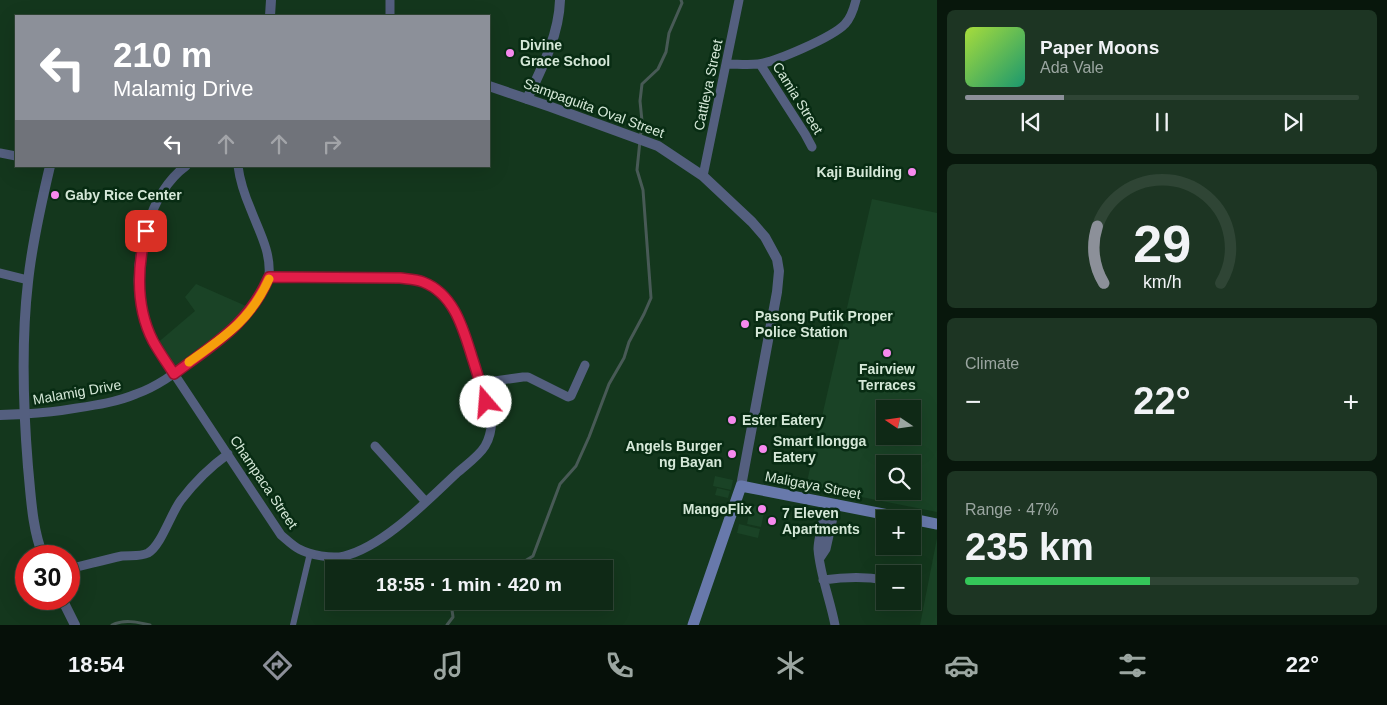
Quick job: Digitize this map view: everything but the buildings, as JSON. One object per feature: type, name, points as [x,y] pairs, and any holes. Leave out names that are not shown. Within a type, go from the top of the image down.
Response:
[{"type":"main road","name":"Maligaya Street","points":[[741,486],[876,512]]},
{"type":"main road","name":"Sampaguita Oval Street","points":[[693,625],[741,486]]},
{"type":"main road","name":"Maligaya Street","points":[[921,521],[937,524]]},
{"type":"street","points":[[270,15],[271,0]]},
{"type":"street","points":[[390,0],[390,15]]},
{"type":"street","points":[[527,99],[554,34],[560,0]]},
{"type":"street","name":"Cattleya Street","points":[[704,176],[740,0]]},
{"type":"street","name":"Camia Street","points":[[727,64],[760,64],[794,52],[828,36],[845,25],[851,16],[856,0]]},
{"type":"street","name":"Camia Street","points":[[760,64],[812,147]]},
{"type":"street","name":"Sampaguita Oval Street","points":[[490,86],[658,146],[704,176],[765,237],[777,260],[779,271],[777,292],[741,486]]},
{"type":"street","points":[[0,153],[15,156]]},
{"type":"street","points":[[40,545],[33,515],[24,414],[23,355],[28,280],[50,167]]},
{"type":"street","name":"Champaca Street","points":[[185,167],[176,173],[165,188],[146,231],[140,255],[138,279],[140,302],[145,324],[153,342],[281,535],[298,549],[325,556],[343,557],[368,548],[401,524],[426,502],[484,448],[490,436],[492,421],[463,327],[449,302],[430,285],[420,280],[400,278],[269,277]]},
{"type":"street","points":[[238,167],[243,190],[266,244],[269,277]]},
{"type":"street","points":[[0,273],[28,280]]},
{"type":"street","name":"Malamig Drive","points":[[24,414],[120,400],[138,394],[174,374],[232,330],[254,306],[269,277]]},
{"type":"street","points":[[480,383],[528,377],[568,397],[571,396],[585,365]]},
{"type":"street","points":[[0,415],[24,414]]},
{"type":"street","points":[[376,446],[426,502]]},
{"type":"street","points":[[80,566],[124,556],[146,554],[151,551],[159,542],[172,513],[184,496],[228,454]]},
{"type":"street","points":[[832,504],[826,549],[820,558],[823,580],[835,625]]},
{"type":"street","points":[[293,625],[310,553]]},
{"type":"street","points":[[823,580],[856,577],[876,578]]},
{"type":"street","points":[[68,610],[75,625]]},
{"type":"shaded area","name":"Fairview Terraces","points":[[872,199],[937,213],[937,512],[877,500],[921,500],[921,455],[876,455],[876,500],[806,486]]},
{"type":"shaded area","points":[[196,284],[246,306],[223,336],[173,373],[155,345],[195,311],[185,297]]},
{"type":"shaded area","points":[[715,476],[733,480],[731,490],[713,486]]},
{"type":"shaded area","points":[[717,488],[730,491],[728,498],[715,495]]},
{"type":"shaded area","points":[[751,505],[765,508],[761,527],[747,524]]},
{"type":"shaded area","points":[[739,524],[760,529],[758,538],[737,533]]},
{"type":"shaded area","points":[[937,538],[937,625],[920,625]]},
{"type":"waterway","points":[[526,560],[533,556],[560,484],[576,466],[609,384],[624,358],[629,342],[651,298],[643,190],[637,170],[642,121],[640,101],[642,84],[658,69],[666,52],[669,33],[682,3],[681,0]]},
{"type":"waterway","points":[[447,625],[453,617],[452,610]]},
{"type":"waterway","points":[[112,625],[126,622],[150,625]]},
{"type":"slow traffic","points":[[189,362],[245,318],[269,279]]},
{"type":"place","name":"Divine Grace School","points":[[510,53]]},
{"type":"place","name":"Kaji Building","points":[[912,172]]},
{"type":"place","name":"Gaby Rice Center","points":[[55,195]]},
{"type":"place","name":"Pasong Putik Proper Police Station","points":[[745,324]]},
{"type":"place","name":"Fairview Terraces","points":[[887,353]]},
{"type":"place","name":"Ester Eatery","points":[[732,420]]},
{"type":"place","name":"Smart Ilongga Eatery","points":[[763,449]]},
{"type":"place","name":"Angels Burger ng Bayan","points":[[732,454]]},
{"type":"place","name":"MangoFlix","points":[[762,509]]},
{"type":"place","name":"7 Eleven Apartments","points":[[772,521]]},
{"type":"route","points":[[146,231],[140,255],[138,279],[140,302],[145,324],[153,342],[174,374],[245,318],[264,289],[269,277],[400,278],[420,280],[437,290],[449,302],[463,327],[486,402]]}]
